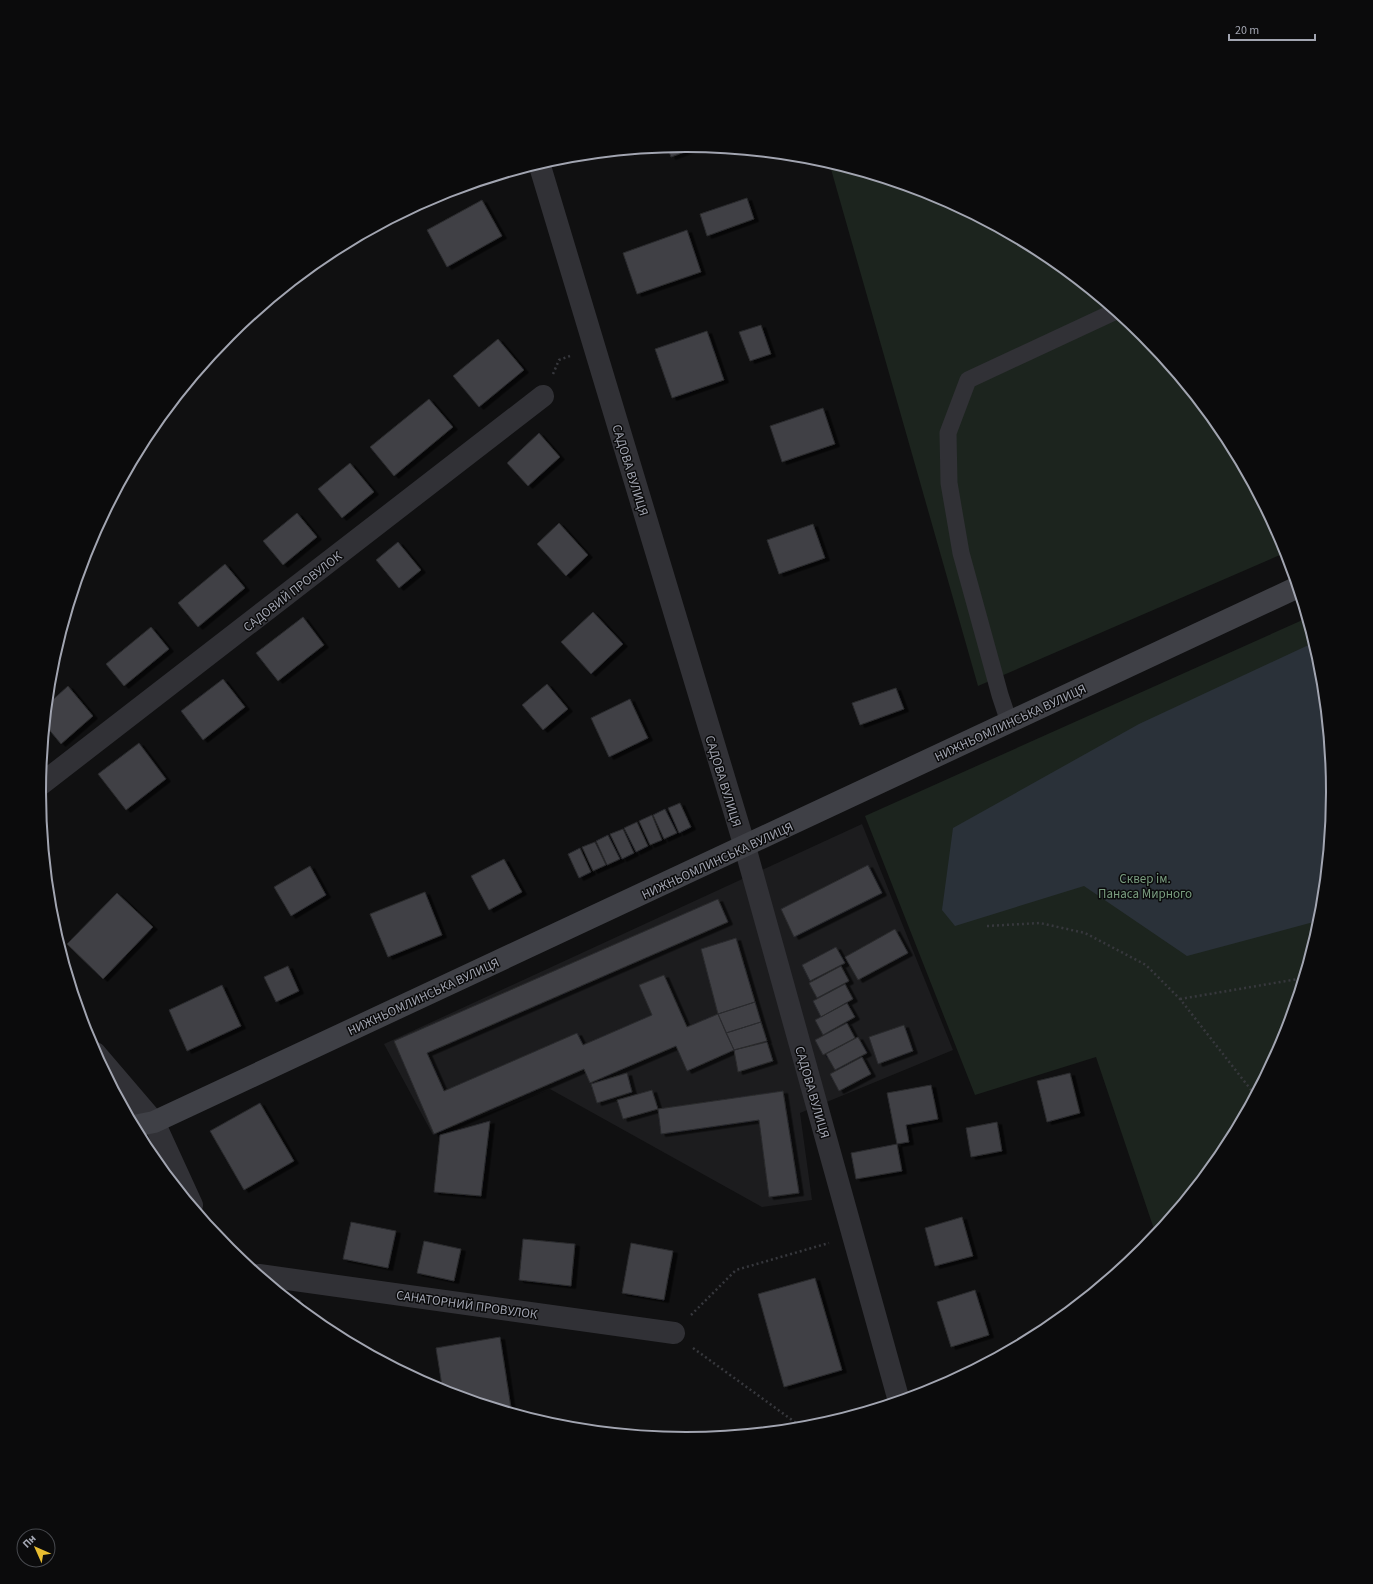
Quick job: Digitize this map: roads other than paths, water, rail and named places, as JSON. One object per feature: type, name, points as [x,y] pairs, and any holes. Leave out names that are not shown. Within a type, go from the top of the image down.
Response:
[{"type":"main road","name":"НИЖНЬОМЛИНСЬКА ВУЛИЦЯ","points":[[144,1124],[745,847],[1294,589]]},
{"type":"street","name":"САДОВА ВУЛИЦЯ","points":[[541,169],[745,847],[898,1397]]},
{"type":"street","name":"САДОВИЙ ПРОВУЛОК","points":[[46,780],[543,396]]},
{"type":"street","points":[[119,1087],[144,1124],[179,1183]]},
{"type":"street","name":"САНАТОРНИЙ ПРОВУЛОК","points":[[267,1276],[674,1333]]},
{"type":"lane","points":[[1009,722],[1000,695],[961,553],[949,483],[948,433],[968,380],[1112,313]]},
{"type":"park label","name":"Сквер ім. Панаса Мирного","points":[[1145,886]]}]
